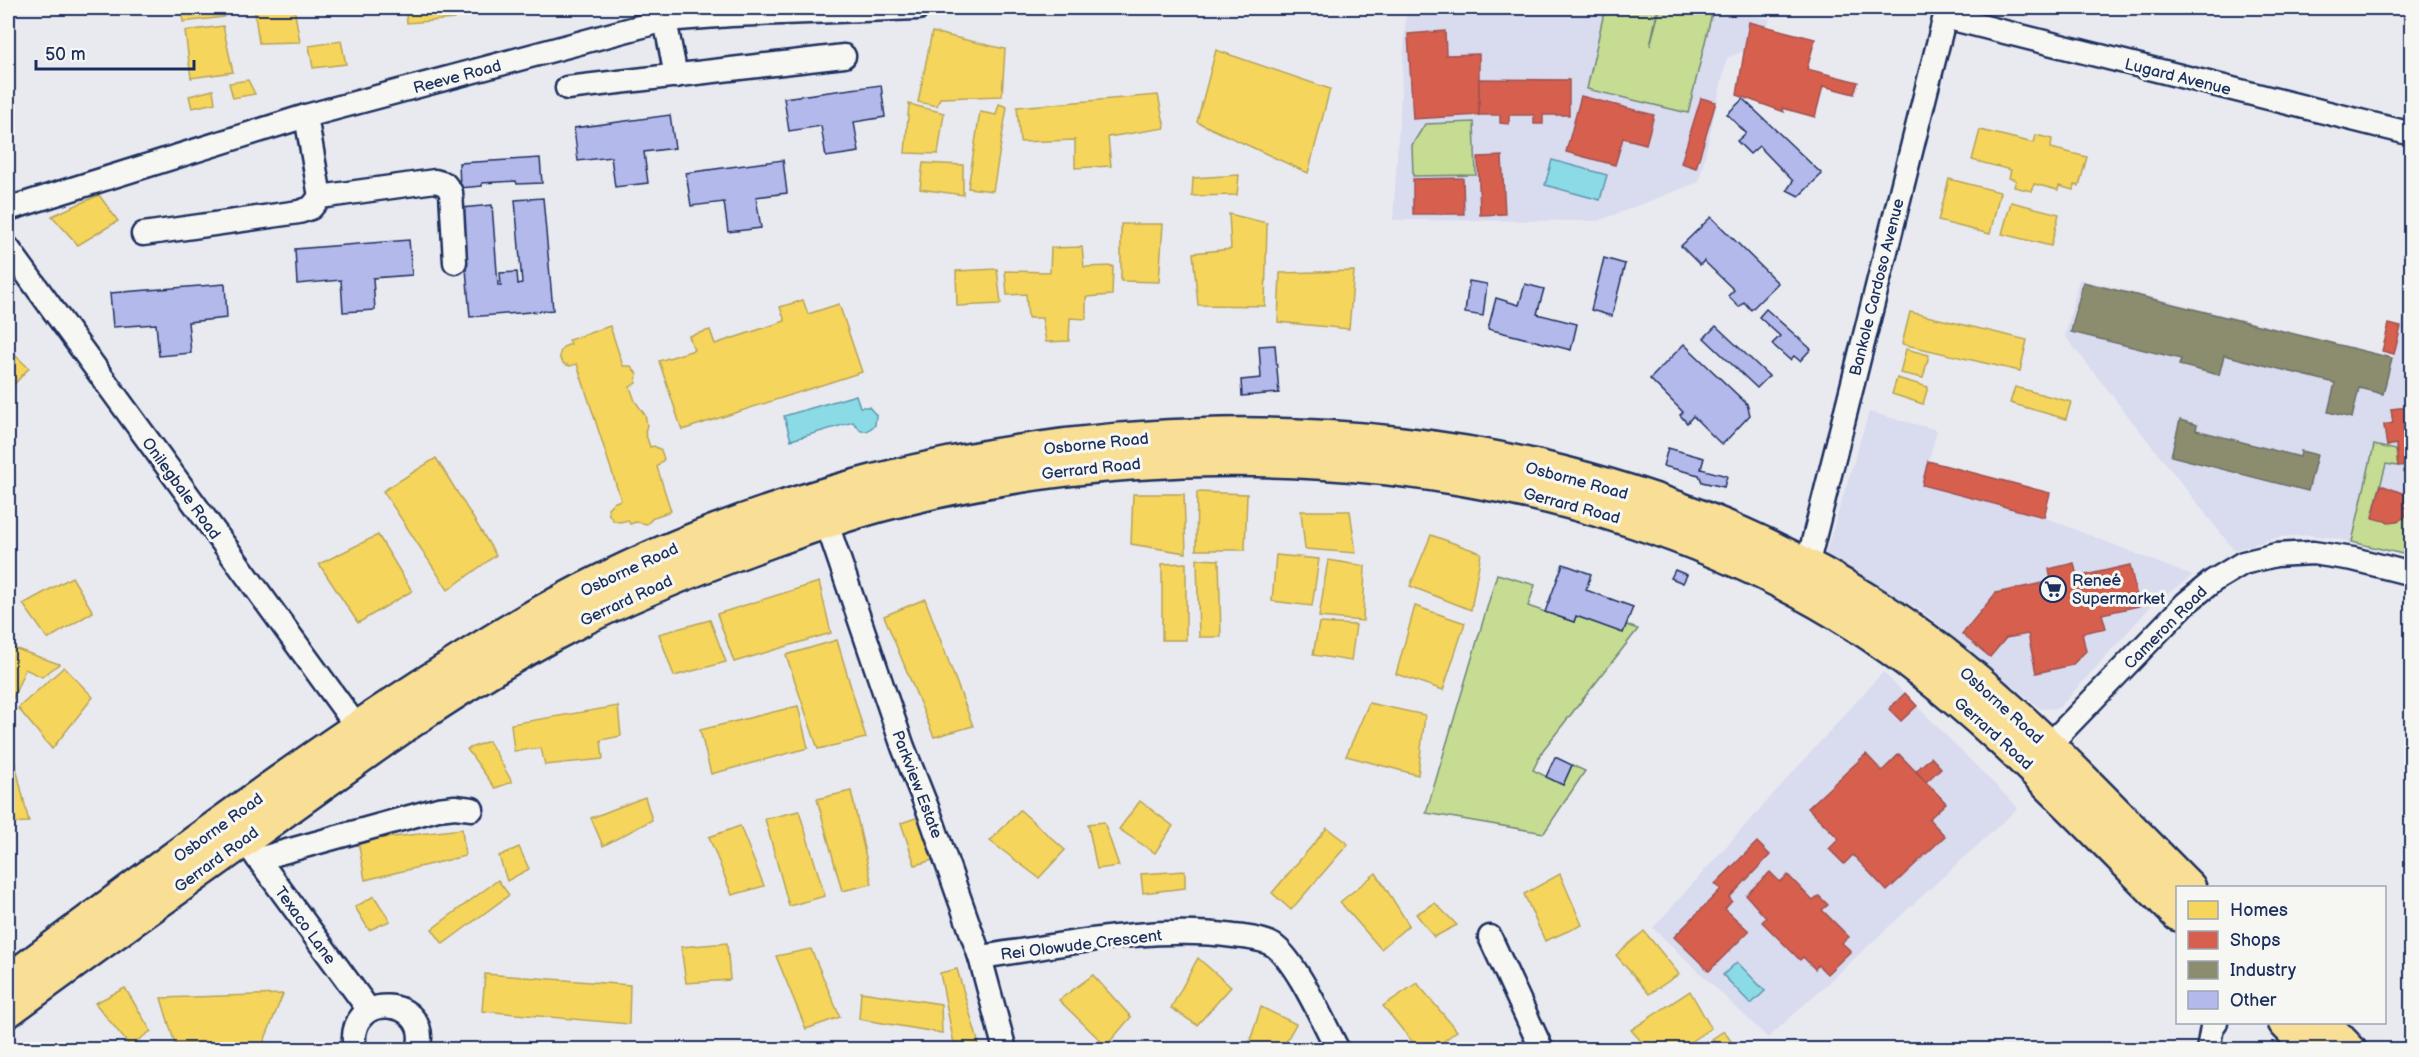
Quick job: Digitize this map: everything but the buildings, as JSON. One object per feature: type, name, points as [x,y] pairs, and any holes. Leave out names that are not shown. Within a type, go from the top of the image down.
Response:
[{"type":"main road","name":"Osborne Road","points":[[8,982],[357,727],[556,604],[658,554],[730,525],[883,478],[1015,452],[1100,441],[1168,436],[1311,436],[1385,443],[1481,457],[1547,470],[1619,489],[1751,538],[1807,566],[1876,606],[1947,656],[2048,746],[2186,886]]},
{"type":"main road","name":"Gerrard Road","points":[[8,1010],[251,849],[379,742],[482,675],[568,626],[694,568],[826,521],[889,502],[960,486],[1102,465],[1241,458],[1351,465],[1436,475],[1510,488],[1580,505],[1639,523],[1713,550],[1807,596],[1859,627],[1969,708],[2034,769],[2176,912]]},
{"type":"main road","points":[[2286,1024],[2312,1050]]},
{"type":"main road","points":[[2323,1024],[2349,1050]]},
{"type":"street","name":"Reeve Road","points":[[8,209],[306,116],[665,20],[731,15],[918,8]]},
{"type":"street","name":"Lugard Avenue","points":[[1946,12],[2412,134]]},
{"type":"street","name":"Bankole Cardoso Avenue","points":[[1807,566],[1946,12]]},
{"type":"street","points":[[665,20],[676,76]]},
{"type":"street","points":[[567,88],[844,56]]},
{"type":"street","points":[[306,116],[320,197]]},
{"type":"street","points":[[143,234],[299,212],[311,208],[320,197],[435,181],[445,184],[451,192],[455,262]]},
{"type":"street","name":"Onilegbale Road","points":[[8,248],[357,727]]},
{"type":"street","name":"Parkview Estate","points":[[826,521],[903,747],[930,814],[980,957],[1005,1050]]},
{"type":"street","name":"Cameron Road","points":[[2048,746],[2186,603],[2213,581],[2243,563],[2276,555],[2313,553],[2352,559],[2412,574]]},
{"type":"street","points":[[251,849],[438,809],[455,807],[472,809]]},
{"type":"street","name":"Texaco Lane","points":[[251,849],[369,1011]]},
{"type":"street","name":"Rei Olowude Crescent","points":[[980,957],[1138,933],[1208,932],[1273,945],[1291,964],[1338,1050]]},
{"type":"street","points":[[1490,937],[1542,1050]]},
{"type":"street","points":[[355,1050],[352,1038],[354,1027],[360,1018],[379,1006],[390,1005],[401,1008],[417,1024],[420,1035],[418,1050]]},
{"type":"street","points":[[2208,1050],[2212,1027],[2215,1024]]},
{"type":"shaded area","points":[[1426,8],[1720,8],[1770,19],[1762,43],[1727,58],[1699,182],[1598,221],[1393,220],[1406,15]]},
{"type":"shaded area","points":[[2079,279],[2393,357],[2394,354],[2382,351],[2389,324],[2401,327],[2411,283],[2411,556],[2334,538],[2310,535],[2280,537],[2234,550],[2065,336]]},
{"type":"shaded area","points":[[1869,412],[1937,430],[1922,485],[2044,517],[2192,576],[2154,603],[2059,708],[2041,709],[1922,611],[1825,555]]},
{"type":"shaded area","points":[[1883,672],[2018,808],[1768,1038],[1653,928]]},
{"type":"green space","points":[[1605,8],[1658,8],[1650,46],[1660,8],[1713,9],[1688,113],[1587,89]]},
{"type":"green space","points":[[1474,122],[1476,175],[1413,176],[1412,145],[1425,124]]},
{"type":"green space","points":[[2374,445],[2396,450],[2398,466],[2386,464],[2372,517],[2393,521],[2402,518],[2409,510],[2411,512],[2411,556],[2352,542]]},
{"type":"green space","points":[[1497,574],[1535,585],[1528,606],[1574,622],[1576,616],[1623,632],[1626,625],[1638,629],[1543,750],[1533,770],[1563,785],[1572,765],[1585,771],[1544,833],[1426,813]]},
{"type":"water","points":[[1552,160],[1607,175],[1600,200],[1545,185]]},
{"type":"water","points":[[856,395],[860,407],[869,407],[876,415],[875,425],[867,431],[861,431],[853,422],[791,440],[784,416]]},
{"type":"water","points":[[1737,962],[1765,991],[1751,1004],[1723,975]]},
{"type":"place","name":"Reneé Supermarket","points":[[2053,589]]}]
